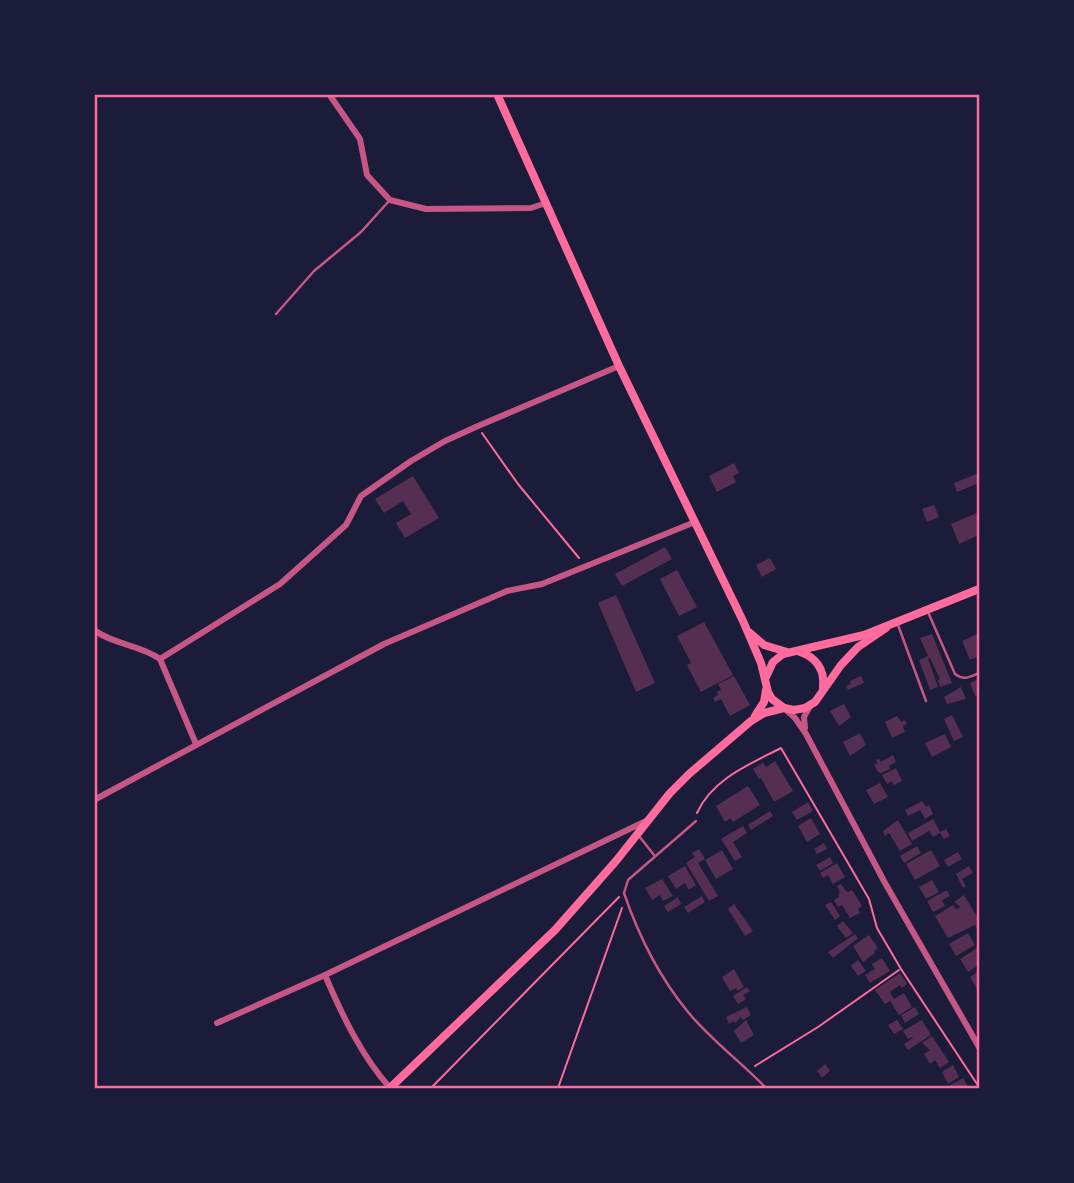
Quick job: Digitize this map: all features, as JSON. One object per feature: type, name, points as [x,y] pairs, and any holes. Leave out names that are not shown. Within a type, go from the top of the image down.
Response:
[{"type":"main road","points":[[497,94],[619,366],[743,621],[761,663],[772,699],[784,708]]},
{"type":"main road","points":[[751,721],[764,702],[766,679],[773,662],[783,654],[829,645],[886,628],[979,589]]},
{"type":"main road","points":[[743,621],[755,639],[764,645],[774,650],[811,657],[819,665],[824,681],[821,692]]},
{"type":"main road","points":[[390,1088],[555,930],[689,774],[764,713],[784,708],[794,710],[810,705],[841,665],[858,648],[886,628]]},
{"type":"street","points":[[329,94],[360,139],[367,175],[390,200],[426,209],[531,208],[547,203]]},
{"type":"street","points":[[160,659],[280,584],[346,525],[361,496],[375,484],[445,441],[619,366]]},
{"type":"street","points":[[94,800],[384,644],[507,591],[542,584],[695,523]]},
{"type":"street","points":[[94,630],[122,645],[152,653],[160,659],[196,744]]},
{"type":"street","points":[[806,734],[804,717],[810,705]]},
{"type":"street","points":[[784,708],[806,734],[848,817],[979,1047]]},
{"type":"street","points":[[217,1023],[325,975],[648,820]]},
{"type":"street","points":[[325,975],[344,1018],[377,1073],[390,1088]]},
{"type":"lane","points":[[276,314],[314,271],[361,232],[390,200]]},
{"type":"lane","points":[[928,610],[955,674],[960,678],[967,678],[979,673]]},
{"type":"lane","points":[[897,624],[926,701]]},
{"type":"lane","points":[[696,821],[628,880],[624,893],[635,923],[658,967],[687,1011],[765,1088]]},
{"type":"lane","points":[[637,834],[654,855]]},
{"type":"path","points":[[478,426],[488,444],[586,568]]},
{"type":"path","points":[[696,821],[701,803],[723,780],[781,748],[869,899],[877,928],[979,1087]]},
{"type":"path","points":[[431,1088],[624,893]]},
{"type":"path","points":[[558,1088],[626,899]]},
{"type":"path","points":[[748,1070],[818,1027],[901,969]]},
{"type":"building","points":[[734,463],[739,473],[733,476],[736,482],[717,492],[709,476]]},
{"type":"building","points":[[979,473],[979,483],[957,492],[954,483]]},
{"type":"building","points":[[413,476],[439,518],[405,538],[396,523],[411,514],[403,501],[384,513],[375,499]]},
{"type":"building","points":[[934,505],[939,517],[927,522],[922,509]]},
{"type":"building","points":[[979,512],[979,535],[959,544],[951,524]]},
{"type":"building","points":[[665,547],[672,559],[622,586],[615,574]]},
{"type":"building","points":[[770,558],[776,569],[762,577],[756,565]]},
{"type":"building","points":[[677,570],[697,607],[679,616],[660,579]]},
{"type":"building","points":[[616,595],[655,683],[636,692],[598,603]]},
{"type":"building","points":[[704,622],[733,675],[701,692],[687,665],[691,663],[677,636]]},
{"type":"building","points":[[979,633],[979,656],[970,660],[962,641]]},
{"type":"building","points":[[932,634],[952,683],[940,687],[940,679],[930,658],[928,659],[938,687],[930,690],[919,660],[928,656],[920,638]]},
{"type":"building","points":[[734,676],[750,705],[730,716],[721,699],[715,702],[713,698],[721,690],[718,684]]},
{"type":"building","points":[[861,676],[864,683],[848,690],[846,686],[851,684],[850,681]]},
{"type":"building","points":[[979,679],[979,694],[975,696],[970,683]]},
{"type":"building","points":[[961,687],[966,699],[947,704],[944,697]]},
{"type":"building","points":[[844,704],[851,717],[839,726],[830,711]]},
{"type":"building","points":[[952,715],[963,737],[954,741],[944,719]]},
{"type":"building","points":[[897,716],[901,722],[905,720],[907,724],[903,726],[905,732],[892,738],[885,722]]},
{"type":"building","points":[[860,733],[866,745],[850,756],[843,742]]},
{"type":"building","points":[[945,734],[951,747],[932,757],[925,743]]},
{"type":"building","points":[[893,755],[896,762],[889,766],[890,769],[878,772],[874,765],[878,763],[876,760],[881,762]]},
{"type":"building","points":[[775,761],[793,791],[774,802],[753,769],[763,763],[766,767]]},
{"type":"building","points":[[896,768],[902,781],[894,785],[892,781],[887,784],[882,775]]},
{"type":"building","points":[[880,783],[888,797],[874,804],[866,790]]},
{"type":"building","points":[[748,786],[760,805],[733,822],[730,818],[725,822],[716,806]]},
{"type":"building","points":[[922,801],[926,807],[929,805],[933,814],[925,819],[920,810],[908,816],[905,810]]},
{"type":"building","points":[[808,802],[813,811],[797,820],[792,812]]},
{"type":"building","points":[[770,811],[773,816],[751,830],[748,825]]},
{"type":"building","points":[[811,818],[820,834],[807,842],[798,826]]},
{"type":"building","points":[[933,819],[940,832],[946,829],[950,836],[944,839],[940,833],[933,837],[929,831],[912,841],[908,833]]},
{"type":"building","points":[[898,820],[912,844],[900,851],[889,833],[885,836],[883,831]]},
{"type":"building","points":[[743,826],[747,833],[733,842],[742,857],[735,861],[721,839]]},
{"type":"building","points":[[824,843],[827,849],[817,854],[814,849]]},
{"type":"building","points":[[917,846],[921,853],[904,863],[900,856]]},
{"type":"building","points":[[699,849],[705,859],[698,863],[718,896],[709,901],[686,863],[695,857],[692,853]]},
{"type":"building","points":[[722,850],[733,869],[716,879],[705,860]]},
{"type":"building","points":[[931,850],[940,866],[915,880],[906,864]]},
{"type":"building","points":[[958,852],[962,859],[948,867],[944,860]]},
{"type":"building","points":[[830,857],[833,863],[820,871],[816,865]]},
{"type":"building","points":[[837,863],[845,877],[833,884],[828,875],[823,878],[820,873]]},
{"type":"building","points":[[685,866],[696,885],[689,890],[685,883],[676,889],[668,876]]},
{"type":"building","points":[[969,866],[973,873],[962,879],[966,887],[963,888],[956,874]]},
{"type":"building","points":[[662,879],[673,896],[663,901],[660,895],[652,900],[645,888]]},
{"type":"building","points":[[932,880],[939,892],[926,899],[919,887]]},
{"type":"building","points":[[841,884],[848,892],[852,890],[862,906],[858,909],[860,913],[850,918],[842,905],[838,907],[834,900],[839,897],[837,886]]},
{"type":"building","points":[[947,890],[950,896],[942,900],[945,906],[933,912],[927,901]]},
{"type":"building","points":[[964,895],[979,920],[979,932],[975,925],[948,938],[935,916],[953,905],[956,909],[961,907],[954,902]]},
{"type":"building","points":[[702,896],[705,902],[688,913],[684,907]]},
{"type":"building","points":[[678,897],[681,904],[668,912],[664,906]]},
{"type":"building","points":[[831,902],[840,916],[835,920],[825,905]]},
{"type":"building","points":[[734,904],[753,931],[745,936],[728,909]]},
{"type":"building","points":[[843,921],[853,933],[846,938],[837,926]]},
{"type":"building","points":[[968,933],[975,945],[956,956],[949,944]]},
{"type":"building","points":[[855,934],[858,938],[833,958],[828,952]]},
{"type":"building","points":[[869,935],[878,948],[863,962],[853,946]]},
{"type":"building","points":[[979,947],[979,965],[968,972],[960,959]]},
{"type":"building","points":[[882,958],[890,971],[870,983],[865,975],[875,969],[872,964]]},
{"type":"building","points":[[858,960],[866,971],[858,976],[851,966]]},
{"type":"building","points":[[734,969],[744,987],[730,991],[722,977]]},
{"type":"building","points":[[979,971],[979,987],[977,989],[970,977]]},
{"type":"building","points":[[900,973],[907,984],[890,992],[894,999],[904,993],[912,1007],[899,1015],[890,1001],[885,1004],[875,990]]},
{"type":"building","points":[[747,987],[750,991],[743,995],[746,999],[738,1004],[733,996]]},
{"type":"building","points":[[747,1007],[751,1015],[729,1024],[726,1017]]},
{"type":"building","points":[[915,1007],[919,1014],[905,1023],[901,1015]]},
{"type":"building","points":[[746,1020],[754,1035],[741,1043],[734,1031]]},
{"type":"building","points":[[897,1020],[903,1029],[894,1034],[888,1025]]},
{"type":"building","points":[[922,1020],[931,1035],[908,1050],[904,1044],[913,1038],[908,1039],[903,1031]]},
{"type":"building","points":[[932,1036],[949,1062],[940,1068],[935,1060],[930,1064],[924,1054],[930,1050],[922,1043]]},
{"type":"building","points":[[825,1064],[830,1071],[822,1078],[817,1071]]},
{"type":"building","points":[[953,1065],[959,1077],[948,1084],[942,1072]]},
{"type":"building","points":[[963,1078],[969,1088],[945,1088]]}]
